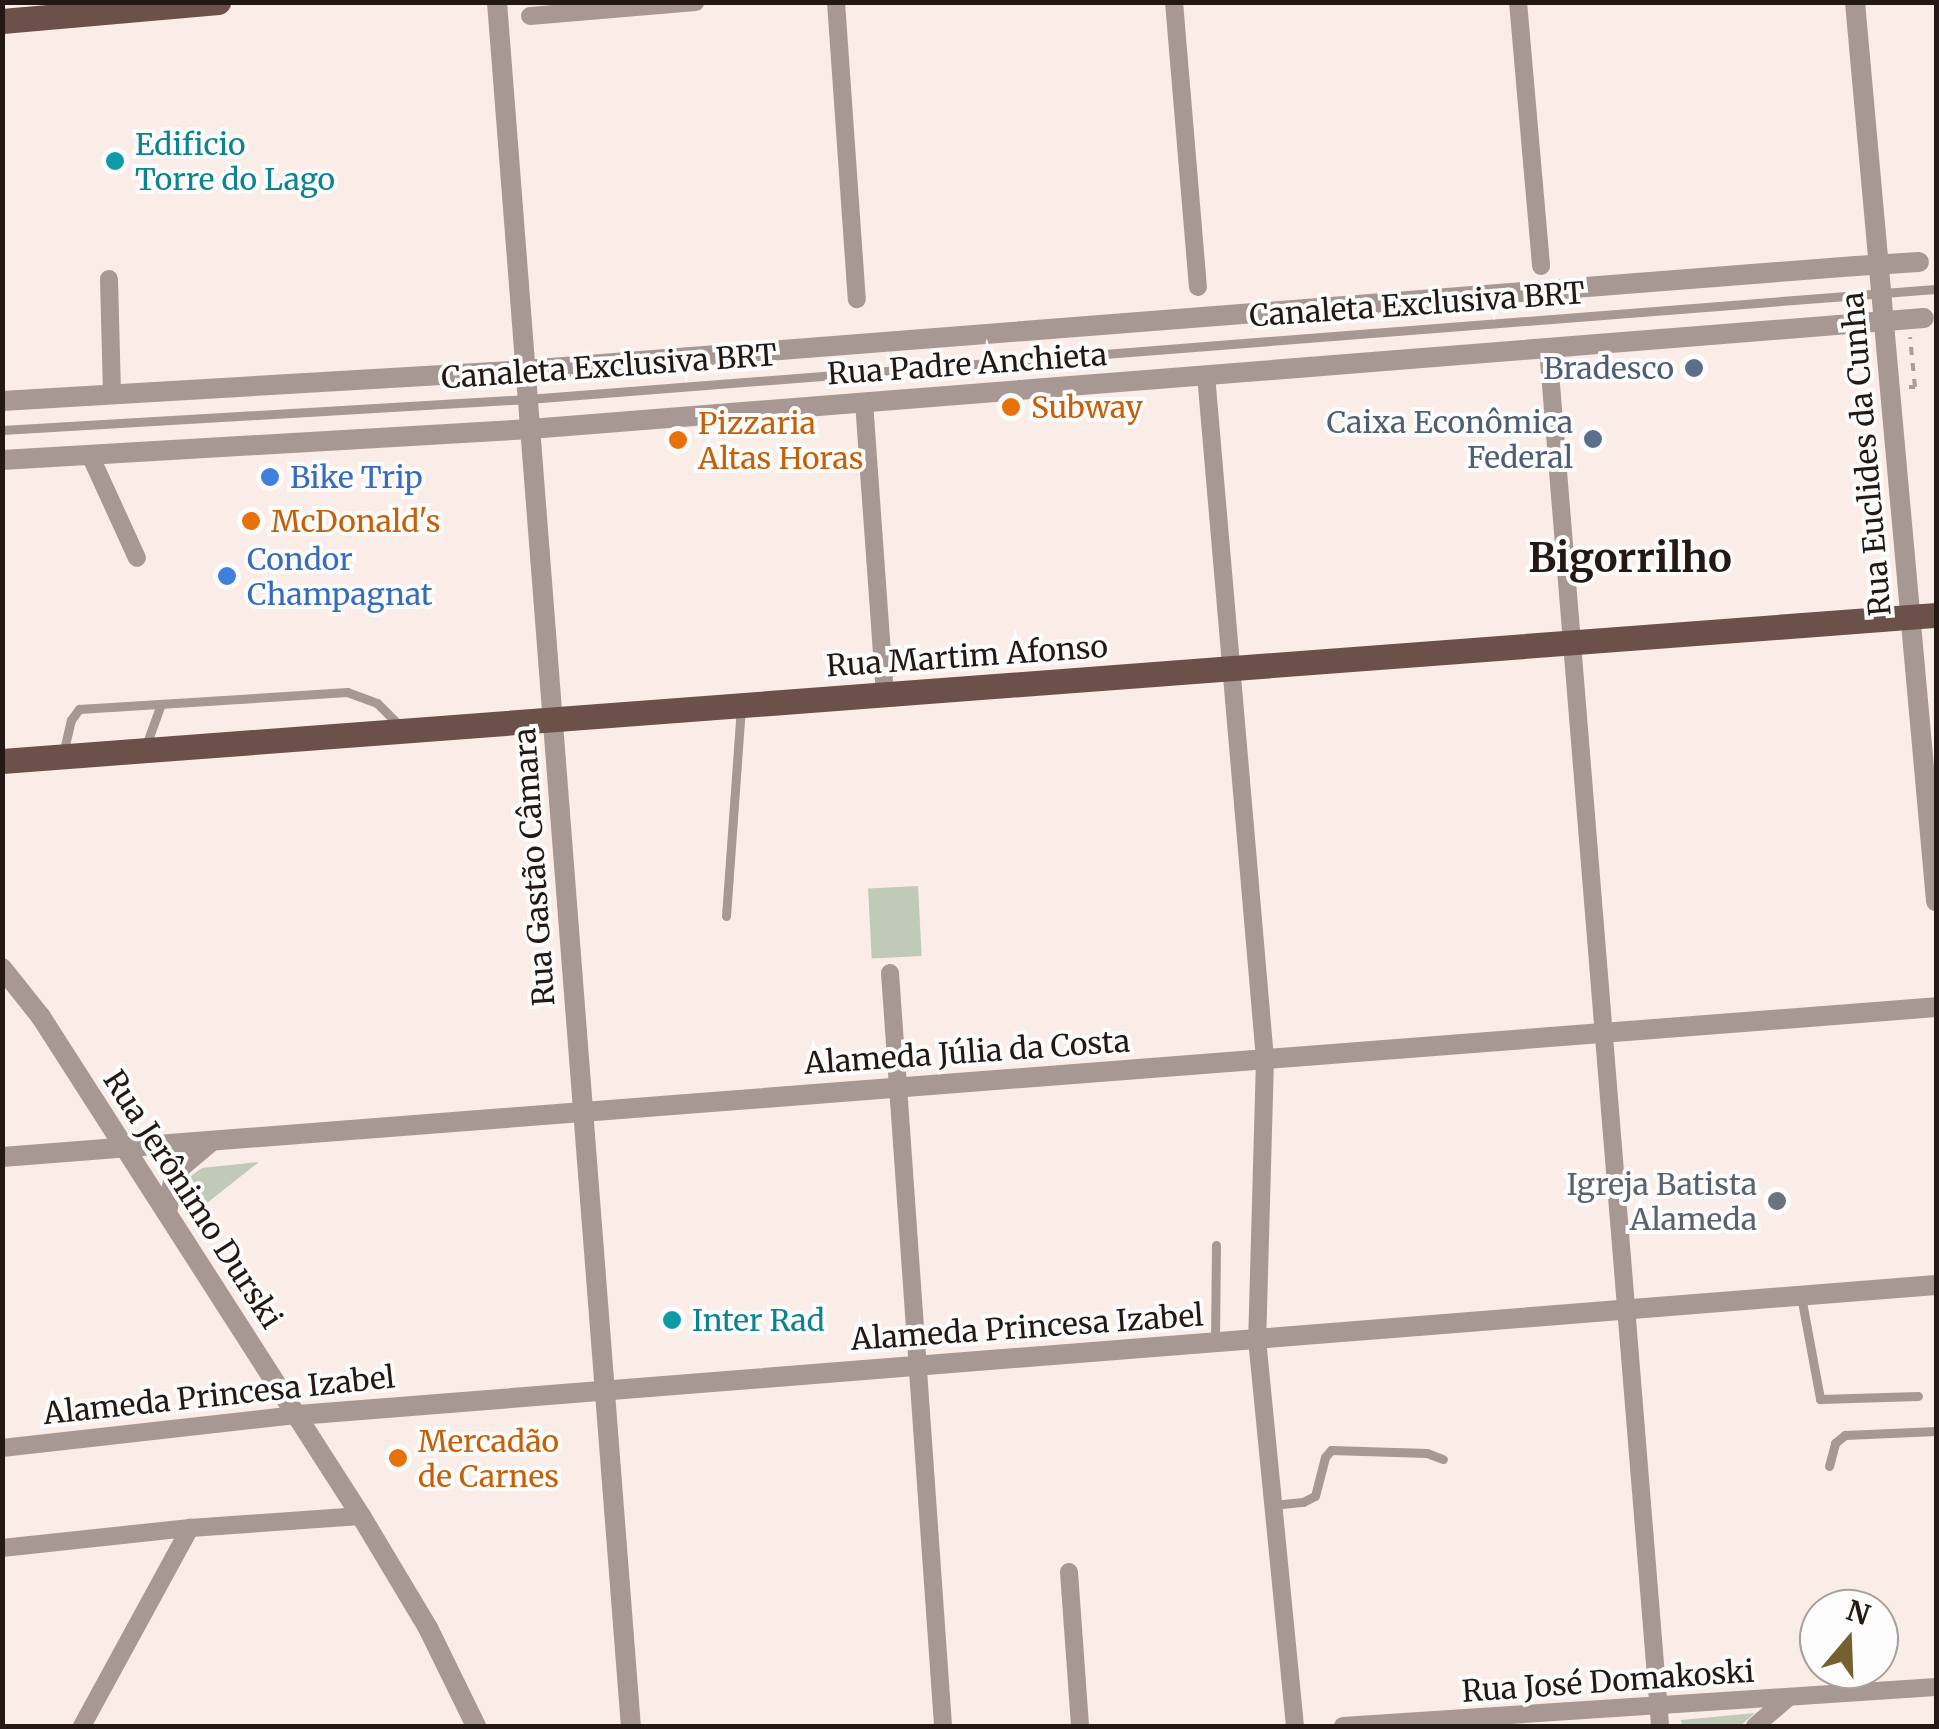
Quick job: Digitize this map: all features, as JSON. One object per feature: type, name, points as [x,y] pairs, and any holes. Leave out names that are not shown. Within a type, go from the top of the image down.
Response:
[{"type":"main road","points":[[2,21],[218,2]]},
{"type":"main road","name":"Rua Martim Afonso","points":[[2,762],[1924,616]]},
{"type":"street","name":"Rua Gastão Câmara","points":[[497,2],[630,1726]]},
{"type":"street","points":[[530,16],[560,8],[695,2]]},
{"type":"street","points":[[836,2],[857,299]]},
{"type":"street","points":[[1174,2],[1198,287]]},
{"type":"street","points":[[1518,2],[1541,266]]},
{"type":"street","name":"Rua Euclides da Cunha","points":[[1856,2],[1890,388],[1924,616],[1936,901]]},
{"type":"street","name":"Rua Padre Anchieta","points":[[2,401],[525,370],[1928,261]]},
{"type":"street","points":[[109,279],[112,395]]},
{"type":"street","name":"Rua Padre Anchieta","points":[[2,460],[530,428],[1930,318]]},
{"type":"street","points":[[1548,348],[1660,1726]]},
{"type":"street","points":[[1206,375],[1265,1059],[1256,1339],[1295,1726]]},
{"type":"street","points":[[864,402],[885,695]]},
{"type":"street","points":[[90,455],[137,558]]},
{"type":"street","name":"Rua Jerônimo Durski","points":[[2,968],[41,1017],[298,1415],[428,1628],[476,1726]]},
{"type":"street","points":[[890,973],[943,1726]]},
{"type":"street","name":"Alameda Júlia da Costa","points":[[2,1157],[1936,1007]]},
{"type":"street","points":[[167,1212],[175,1172],[214,1140]]},
{"type":"street","name":"Alameda Princesa Izabel","points":[[2,1448],[298,1415],[1936,1285]]},
{"type":"street","points":[[2,1548],[190,1528],[361,1516]]},
{"type":"street","points":[[82,1726],[190,1528]]},
{"type":"street","points":[[1069,1572],[1080,1726]]},
{"type":"street","name":"Rua José Domakoski","points":[[1343,1726],[1936,1687]]},
{"type":"street","points":[[1754,1726],[1789,1697]]},
{"type":"lane","name":"Canaleta Exclusiva BRT","points":[[2,430],[528,398],[1936,289]]},
{"type":"lane","points":[[62,757],[71,720],[79,709],[346,692],[377,703],[405,731]]},
{"type":"lane","points":[[144,751],[161,704]]},
{"type":"lane","points":[[726,916],[741,706]]},
{"type":"lane","points":[[1215,1343],[1216,1245]]},
{"type":"lane","points":[[1801,1296],[1820,1399],[1918,1396]]},
{"type":"lane","points":[[1828,1466],[1835,1443],[1845,1435],[1936,1430]]},
{"type":"lane","points":[[1273,1504],[1303,1502],[1315,1496],[1325,1457],[1332,1450],[1427,1453],[1443,1459]]},
{"type":"path","points":[[1890,388],[1915,387],[1910,333],[1930,318]]},
{"type":"green space","points":[[918,886],[922,956],[872,959],[868,889]]},
{"type":"green space","points":[[259,1162],[193,1214],[183,1200],[191,1176],[202,1168]]},
{"type":"green space","points":[[1755,1713],[1740,1726],[1682,1726],[1681,1720]]},
{"type":"place","name":"Edificio Torre do Lago","points":[[115,161]]},
{"type":"place","name":"Bradesco","points":[[1694,368]]},
{"type":"place","name":"Subway","points":[[1011,407]]},
{"type":"place","name":"Caixa Econômica Federal","points":[[1593,439]]},
{"type":"place","name":"Pizzaria Altas Horas","points":[[678,440]]},
{"type":"place","name":"Bike Trip","points":[[270,477]]},
{"type":"place","name":"McDonald's","points":[[251,521]]},
{"type":"place","name":"Condor Champagnat","points":[[227,576]]},
{"type":"place","name":"Igreja Batista Alameda","points":[[1777,1201]]},
{"type":"place","name":"Inter Rad","points":[[672,1320]]},
{"type":"place","name":"Mercadão de Carnes","points":[[398,1458]]},
{"type":"district","name":"Bigorrilho","points":[[1630,558]]}]
